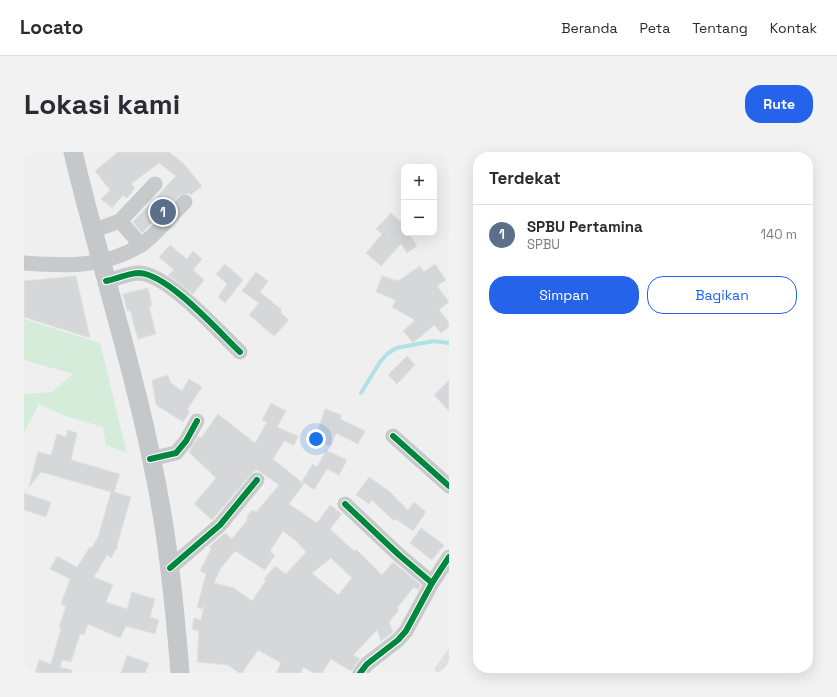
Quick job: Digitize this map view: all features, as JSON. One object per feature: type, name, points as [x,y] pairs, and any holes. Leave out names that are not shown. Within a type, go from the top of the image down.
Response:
[{"type":"main road","points":[[73,152],[100,262],[133,381],[163,518],[170,568],[180,673]]},
{"type":"street","points":[[92,231],[120,221],[155,184]]},
{"type":"street","points":[[24,263],[67,266],[100,262],[141,245],[185,202]]},
{"type":"street","points":[[120,221],[141,245]]},
{"type":"street","points":[[106,281],[137,273],[155,277],[186,300],[240,352]]},
{"type":"street","points":[[150,459],[176,453],[186,441],[197,421]]},
{"type":"street","points":[[393,436],[449,486]]},
{"type":"street","points":[[170,568],[220,525],[257,480]]},
{"type":"street","points":[[345,504],[399,555],[432,583]]},
{"type":"street","points":[[360,673],[367,664],[398,640],[406,631],[432,583],[449,557]]},
{"type":"shaded area","points":[[449,648],[449,673],[437,673],[434,669]]},
{"type":"green space","points":[[24,319],[100,343],[127,453],[106,445],[103,427],[65,416],[39,404],[24,433],[24,394],[52,392],[73,374],[24,360]]},
{"type":"building","points":[[118,152],[169,152],[184,164],[202,186],[191,195],[189,193],[179,196],[142,233],[133,222],[176,176],[159,163],[131,184],[135,188],[127,198],[123,195],[112,208],[101,199],[110,190],[95,171]]},
{"type":"building","points":[[391,213],[401,222],[401,236],[410,236],[417,246],[407,253],[401,244],[381,266],[366,253],[382,234],[376,229]]},
{"type":"building","points":[[170,245],[187,259],[193,251],[202,259],[193,270],[204,280],[193,294],[168,275],[174,270],[159,257]]},
{"type":"building","points":[[225,264],[243,280],[225,303],[218,297],[227,284],[216,274]]},
{"type":"building","points":[[435,264],[446,280],[437,286],[449,302],[439,310],[449,323],[449,327],[441,333],[434,325],[413,343],[403,331],[415,320],[392,307],[396,300],[376,292],[382,276],[398,281],[420,266],[424,272]]},
{"type":"building","points":[[256,272],[268,281],[260,292],[282,310],[280,312],[289,320],[274,336],[249,315],[259,303],[242,291]]},
{"type":"building","points":[[76,276],[90,338],[24,317],[24,281]]},
{"type":"building","points":[[148,288],[152,306],[149,306],[156,334],[138,339],[130,310],[127,311],[123,294]]},
{"type":"building","points":[[407,356],[415,365],[397,384],[388,375]]},
{"type":"building","points":[[168,375],[170,382],[182,391],[189,379],[202,387],[187,410],[190,412],[183,422],[156,405],[152,380]]},
{"type":"building","points":[[449,380],[449,411],[434,395]]},
{"type":"building","points":[[271,403],[286,411],[277,427],[298,436],[294,445],[284,441],[273,459],[304,484],[289,504],[317,523],[330,505],[342,514],[330,529],[354,551],[356,549],[382,575],[393,562],[421,585],[418,590],[414,587],[397,608],[399,610],[389,622],[393,632],[381,641],[377,630],[353,655],[360,659],[351,671],[331,659],[322,673],[313,673],[303,667],[301,673],[276,673],[281,663],[258,650],[242,673],[239,673],[228,665],[197,662],[199,631],[192,629],[194,618],[201,620],[204,605],[202,609],[197,607],[206,574],[200,571],[211,549],[209,547],[225,533],[232,539],[248,519],[246,518],[252,510],[256,512],[279,485],[257,470],[253,472],[212,520],[194,504],[216,478],[189,452],[199,436],[201,438],[218,414],[255,443],[267,422],[262,420]],"holes":[[[283,531],[296,541],[306,552],[286,574],[275,566],[264,579],[266,580],[252,601],[234,588],[214,583],[221,568],[235,551],[265,570],[275,555],[270,551]],[[331,558],[352,578],[338,595],[312,573]]]},
{"type":"building","points":[[325,409],[342,415],[340,419],[365,431],[358,444],[336,433],[331,446],[315,440]]},
{"type":"building","points":[[68,430],[77,433],[71,460],[120,474],[114,492],[131,497],[117,545],[118,546],[111,558],[107,555],[94,577],[113,585],[106,602],[127,609],[132,592],[155,599],[150,617],[159,620],[155,634],[126,626],[120,638],[88,624],[84,635],[80,634],[71,662],[62,660],[60,667],[72,670],[72,673],[35,673],[39,660],[51,664],[61,628],[59,627],[66,606],[61,604],[70,579],[50,569],[57,556],[77,567],[90,547],[92,548],[98,537],[111,492],[41,472],[29,487],[38,452],[51,455],[57,434],[66,437]]},
{"type":"building","points":[[326,450],[347,460],[339,475],[327,469],[314,490],[302,481],[313,464],[317,467]]},
{"type":"building","points":[[369,477],[389,491],[408,510],[414,502],[426,512],[413,531],[396,519],[394,521],[372,500],[369,504],[356,495]]},
{"type":"building","points":[[24,493],[51,502],[46,517],[24,510]]},
{"type":"building","points":[[421,528],[444,545],[432,560],[410,543]]},
{"type":"building","points":[[127,655],[149,663],[145,673],[121,673]]},
{"type":"waterway","points":[[361,393],[380,362],[387,354],[396,348],[434,341],[449,343]]},
{"type":"cycle path","points":[[106,281],[135,273],[151,276],[178,293],[240,352]]},
{"type":"cycle path","points":[[150,459],[176,453],[186,441],[197,421]]},
{"type":"cycle path","points":[[393,436],[449,486]]},
{"type":"cycle path","points":[[170,568],[220,525],[257,480]]},
{"type":"cycle path","points":[[345,504],[399,555],[432,583]]},
{"type":"cycle path","points":[[360,673],[367,664],[398,640],[406,631],[432,583],[449,557]]},
{"type":"place","name":"SPBU Pertamina","points":[[163,212]]}]
